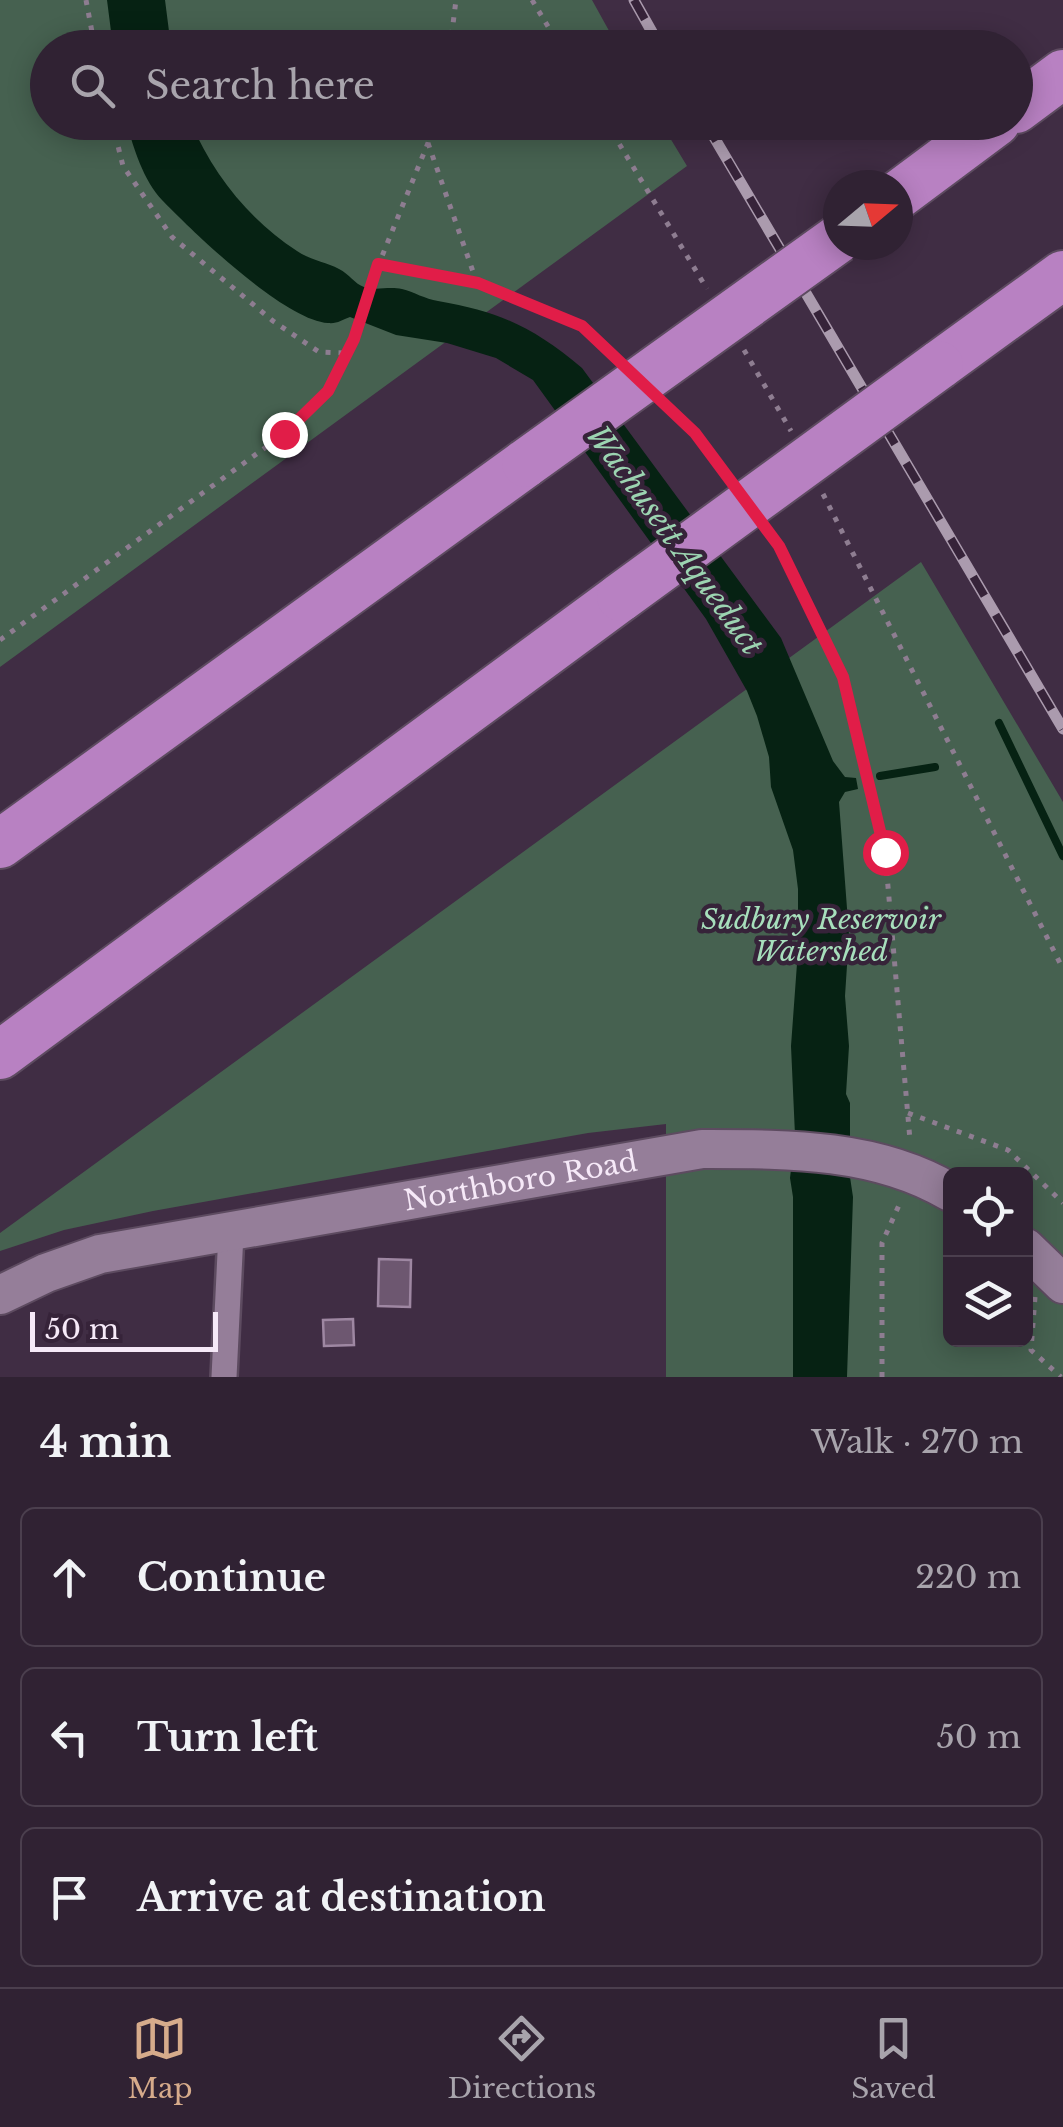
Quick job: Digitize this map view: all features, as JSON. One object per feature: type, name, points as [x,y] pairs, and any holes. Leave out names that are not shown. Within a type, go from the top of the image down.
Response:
[{"type":"highway","points":[[1033,96],[1063,74]]},
{"type":"highway","points":[[913,184],[972,140]]},
{"type":"highway","points":[[0,844],[823,250]]},
{"type":"highway","points":[[0,1055],[1063,275]]},
{"type":"main road","name":"Northboro Road","points":[[0,1294],[100,1254],[702,1149],[773,1149],[867,1160],[913,1172],[943,1188]]},
{"type":"street","points":[[224,1377],[230,1233]]},
{"type":"path","points":[[86,0],[92,30]]},
{"type":"path","points":[[452,30],[456,0]]},
{"type":"path","points":[[532,0],[550,30]]},
{"type":"path","points":[[116,140],[123,166],[172,237],[260,312],[319,352],[347,353]]},
{"type":"path","points":[[0,640],[284,434],[328,391],[354,339],[377,267],[429,140]]},
{"type":"path","points":[[617,140],[709,292]]},
{"type":"path","points":[[428,143],[478,283]]},
{"type":"path","points":[[377,267],[478,283],[582,326],[624,366]]},
{"type":"path","points":[[740,342],[798,445]]},
{"type":"path","points":[[667,406],[695,433],[737,490]]},
{"type":"path","points":[[816,480],[1063,969]]},
{"type":"path","points":[[758,518],[779,546],[843,677],[885,852],[913,1172],[882,1243],[882,1377]]},
{"type":"path","points":[[908,1113],[1008,1150],[1063,1204]]},
{"type":"path","points":[[1042,1264],[1031,1350],[1061,1377]]},
{"type":"green space","points":[[0,0],[592,0],[609,30],[30,30],[30,140],[671,140],[687,166],[0,667]]},
{"type":"green space","name":"Sudbury Reservoir Watershed","points":[[921,562],[1063,802],[1063,1377],[666,1377],[666,1124],[588,1133],[153,1211],[64,1230],[0,1251],[0,1233]]},
{"type":"water","points":[[107,0],[165,0],[169,30],[111,30]]},
{"type":"water","name":"Wachusett Aqueduct","points":[[132,140],[200,140],[222,178],[249,211],[307,257],[339,269],[361,286],[402,289],[498,316],[532,332],[564,354],[582,368],[781,638],[833,761],[845,777],[856,778],[858,789],[845,792],[839,802],[849,935],[846,1094],[850,1103],[853,1197],[847,1377],[793,1377],[790,1178],[795,1135],[791,1046],[798,889],[793,850],[771,787],[769,757],[757,716],[706,619],[533,380],[496,358],[447,343],[396,335],[350,317],[328,323],[288,307],[240,272],[162,200]]},
{"type":"building","points":[[379,1259],[411,1260],[410,1307],[378,1306]]},
{"type":"building","points":[[353,1319],[354,1345],[324,1346],[323,1320]]},
{"type":"waterway","points":[[999,723],[1063,856]]},
{"type":"waterway","points":[[880,776],[935,767]]},
{"type":"railway","points":[[634,0],[651,30]]},
{"type":"railway","points":[[716,140],[1063,729]]},
{"type":"route","points":[[284,434],[328,391],[354,339],[378,264],[478,283],[582,326],[695,433],[779,546],[843,677],[885,852]]}]
